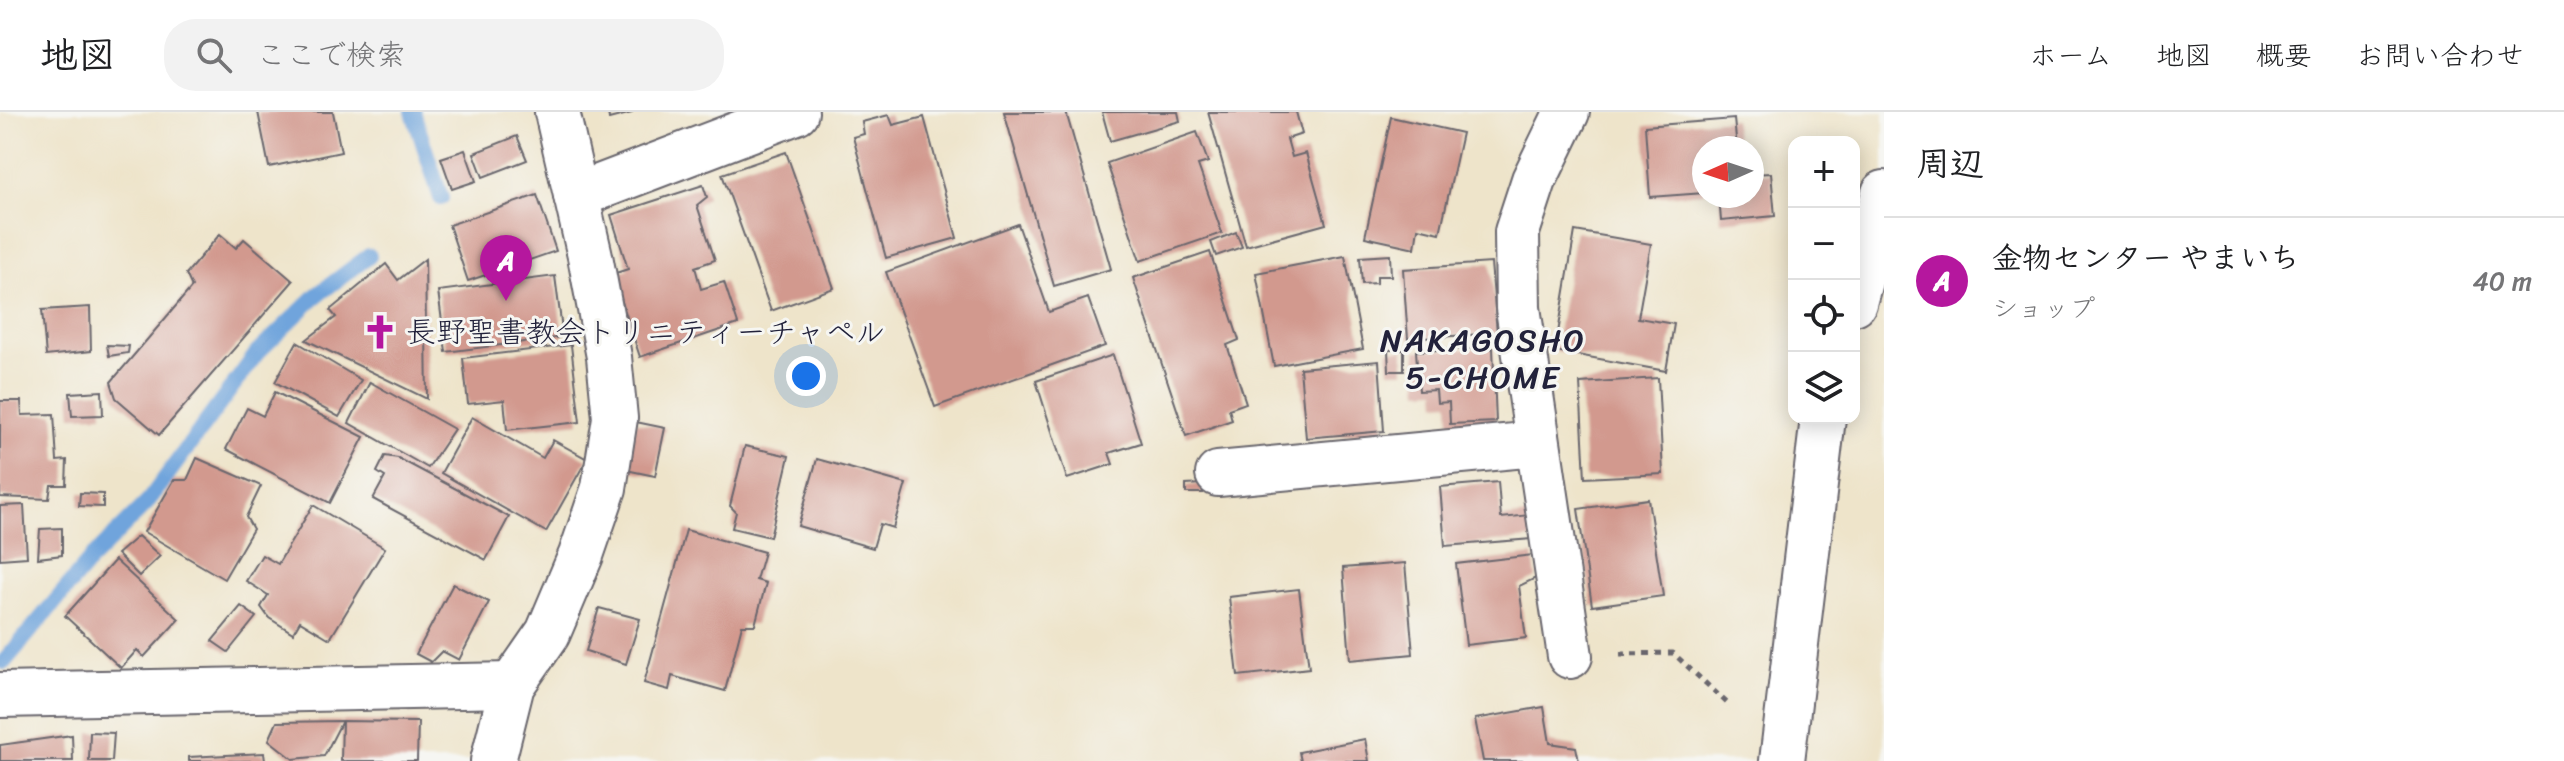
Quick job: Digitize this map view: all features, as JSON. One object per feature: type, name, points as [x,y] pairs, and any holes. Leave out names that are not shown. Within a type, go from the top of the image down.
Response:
[{"type":"street","points":[[493,761],[512,685],[548,633],[581,555],[604,488],[615,418],[609,357],[590,256],[557,112]]},
{"type":"street","points":[[576,196],[796,112]]},
{"type":"street","points":[[1567,112],[1534,180],[1517,232],[1518,308],[1570,656]]},
{"type":"street","points":[[1860,281],[1884,193]]},
{"type":"street","points":[[1782,761],[1822,424]]},
{"type":"street","points":[[1218,474],[1536,444]]},
{"type":"street","points":[[0,695],[512,685]]},
{"type":"path","points":[[1673,653],[1727,703]]},
{"type":"building","points":[[258,112],[333,112],[341,152],[269,167]]},
{"type":"building","points":[[608,112],[632,112],[632,113],[609,119]]},
{"type":"building","points":[[1004,112],[1066,112],[1111,269],[1054,286]]},
{"type":"building","points":[[1102,112],[1178,112],[1180,121],[1110,141]]},
{"type":"building","points":[[1208,112],[1296,112],[1302,134],[1287,139],[1292,157],[1306,153],[1326,224],[1246,246]]},
{"type":"building","points":[[889,115],[893,125],[924,117],[957,238],[886,258],[853,137],[864,134],[862,122]]},
{"type":"building","points":[[1391,117],[1462,133],[1440,233],[1418,228],[1415,248],[1365,237]]},
{"type":"building","points":[[1734,119],[1736,136],[1692,136],[1692,194],[1650,197],[1645,126]]},
{"type":"building","points":[[1197,132],[1208,162],[1198,165],[1222,233],[1140,261],[1107,163]]},
{"type":"building","points":[[517,136],[527,160],[483,177],[474,153]]},
{"type":"building","points":[[465,150],[476,181],[452,189],[441,158]]},
{"type":"building","points":[[786,152],[834,288],[771,311],[722,174]]},
{"type":"building","points":[[1764,173],[1771,173],[1775,216],[1721,221],[1720,208],[1764,208]]},
{"type":"building","points":[[703,185],[707,197],[697,205],[715,260],[695,267],[701,289],[724,282],[738,324],[640,357],[613,274],[628,269],[611,215]]},
{"type":"building","points":[[537,195],[556,251],[468,281],[449,225]]},
{"type":"building","points":[[1018,224],[1049,312],[1088,298],[1105,346],[935,407],[886,272]]},
{"type":"building","points":[[1575,231],[1651,244],[1638,318],[1674,324],[1666,371],[1555,351]]},
{"type":"building","points":[[1236,232],[1242,247],[1216,256],[1211,242]]},
{"type":"building","points":[[220,234],[236,248],[244,239],[293,281],[159,435],[116,398],[111,382],[192,287],[186,274]]},
{"type":"building","points":[[1210,252],[1239,340],[1227,345],[1246,403],[1229,409],[1232,420],[1186,436],[1133,278]]},
{"type":"building","points":[[1390,255],[1391,276],[1377,276],[1377,283],[1362,284],[1360,257]]},
{"type":"building","points":[[1345,256],[1363,349],[1274,366],[1256,273]]},
{"type":"building","points":[[425,259],[427,399],[306,340],[336,317],[330,310],[386,264],[398,280]]},
{"type":"building","points":[[1491,263],[1497,333],[1408,339],[1403,269]]},
{"type":"building","points":[[555,276],[563,337],[446,352],[438,291]]},
{"type":"building","points":[[90,307],[91,351],[46,356],[42,310]]},
{"type":"building","points":[[297,342],[361,380],[339,417],[275,382]]},
{"type":"building","points":[[107,345],[129,346],[128,353],[109,356]]},
{"type":"building","points":[[571,345],[580,422],[507,430],[504,400],[468,404],[463,358]]},
{"type":"building","points":[[1493,348],[1496,422],[1450,424],[1449,402],[1437,403],[1436,390],[1419,391],[1416,351]]},
{"type":"building","points":[[1388,350],[1404,350],[1404,371],[1389,371]]},
{"type":"building","points":[[1113,355],[1141,443],[1109,453],[1113,464],[1067,479],[1036,381]]},
{"type":"building","points":[[1379,361],[1384,431],[1306,438],[1300,368]]},
{"type":"building","points":[[1658,378],[1663,474],[1585,478],[1580,383]]},
{"type":"building","points":[[370,382],[454,429],[428,468],[349,423]]},
{"type":"building","points":[[102,391],[103,415],[72,416],[70,393]]},
{"type":"building","points":[[275,392],[364,437],[330,503],[226,449],[247,408],[263,416]]},
{"type":"building","points":[[0,401],[21,401],[22,415],[54,414],[57,461],[67,460],[66,485],[51,485],[49,499],[0,497]]},
{"type":"building","points":[[472,417],[543,458],[553,440],[587,459],[546,532],[441,473]]},
{"type":"building","points":[[636,422],[665,428],[655,476],[626,470]]},
{"type":"building","points":[[745,446],[789,456],[770,537],[732,528],[736,512],[730,506]]},
{"type":"building","points":[[385,456],[398,458],[509,517],[486,560],[373,499],[385,477],[377,472]]},
{"type":"building","points":[[197,458],[261,486],[246,517],[253,529],[224,579],[144,532],[174,480],[187,480]]},
{"type":"building","points":[[817,459],[906,484],[893,528],[880,524],[873,548],[798,526]]},
{"type":"building","points":[[1498,482],[1501,518],[1530,515],[1532,539],[1445,546],[1440,487]]},
{"type":"building","points":[[1202,484],[1203,493],[1186,493],[1186,485]]},
{"type":"building","points":[[80,493],[103,494],[103,507],[79,506]]},
{"type":"building","points":[[1648,499],[1663,596],[1592,606],[1578,509]]},
{"type":"building","points":[[24,505],[27,557],[0,559],[0,506]]},
{"type":"building","points":[[313,505],[385,548],[330,639],[300,621],[293,633],[269,618],[261,607],[268,595],[246,581],[262,555],[278,564]]},
{"type":"building","points":[[62,528],[62,555],[38,558],[40,529]]},
{"type":"building","points":[[686,530],[764,552],[756,580],[766,583],[755,625],[742,625],[725,691],[672,676],[669,690],[644,683]]},
{"type":"building","points":[[138,536],[160,556],[139,576],[117,554]]},
{"type":"building","points":[[1533,555],[1536,578],[1519,586],[1526,638],[1466,645],[1456,564]]},
{"type":"building","points":[[115,560],[179,619],[144,657],[137,650],[121,668],[65,616]]},
{"type":"building","points":[[1405,563],[1413,654],[1350,660],[1343,568]]},
{"type":"building","points":[[453,584],[489,602],[459,660],[442,651],[431,662],[416,654]]},
{"type":"building","points":[[1299,589],[1309,668],[1238,676],[1229,597]]},
{"type":"building","points":[[241,606],[256,617],[228,652],[212,641]]},
{"type":"building","points":[[599,608],[640,619],[626,664],[586,651]]},
{"type":"building","points":[[1544,707],[1550,743],[1576,747],[1579,761],[1483,761],[1475,719]]},
{"type":"building","points":[[342,721],[324,756],[293,759],[269,740],[277,722]]},
{"type":"building","points":[[342,721],[418,722],[417,761],[341,761]]},
{"type":"building","points":[[90,732],[114,733],[112,761],[89,761]]},
{"type":"building","points":[[72,735],[73,761],[0,761],[0,745]]},
{"type":"building","points":[[1365,739],[1369,761],[1301,761],[1299,752]]},
{"type":"building","points":[[264,753],[265,761],[189,761],[189,757]]},
{"type":"waterway","points":[[413,112],[441,198]]},
{"type":"waterway","points":[[4,662],[92,558],[146,504],[257,353],[317,295],[369,256]]},
{"type":"place","name":"金物センター やまいち","points":[[506,301]]},
{"type":"place","name":"長野聖書教会トリニティーチャペル","points":[[380,332]]},
{"type":"district","name":"NAKAGOSHO 5-CHOME","points":[[1483,358]]}]
